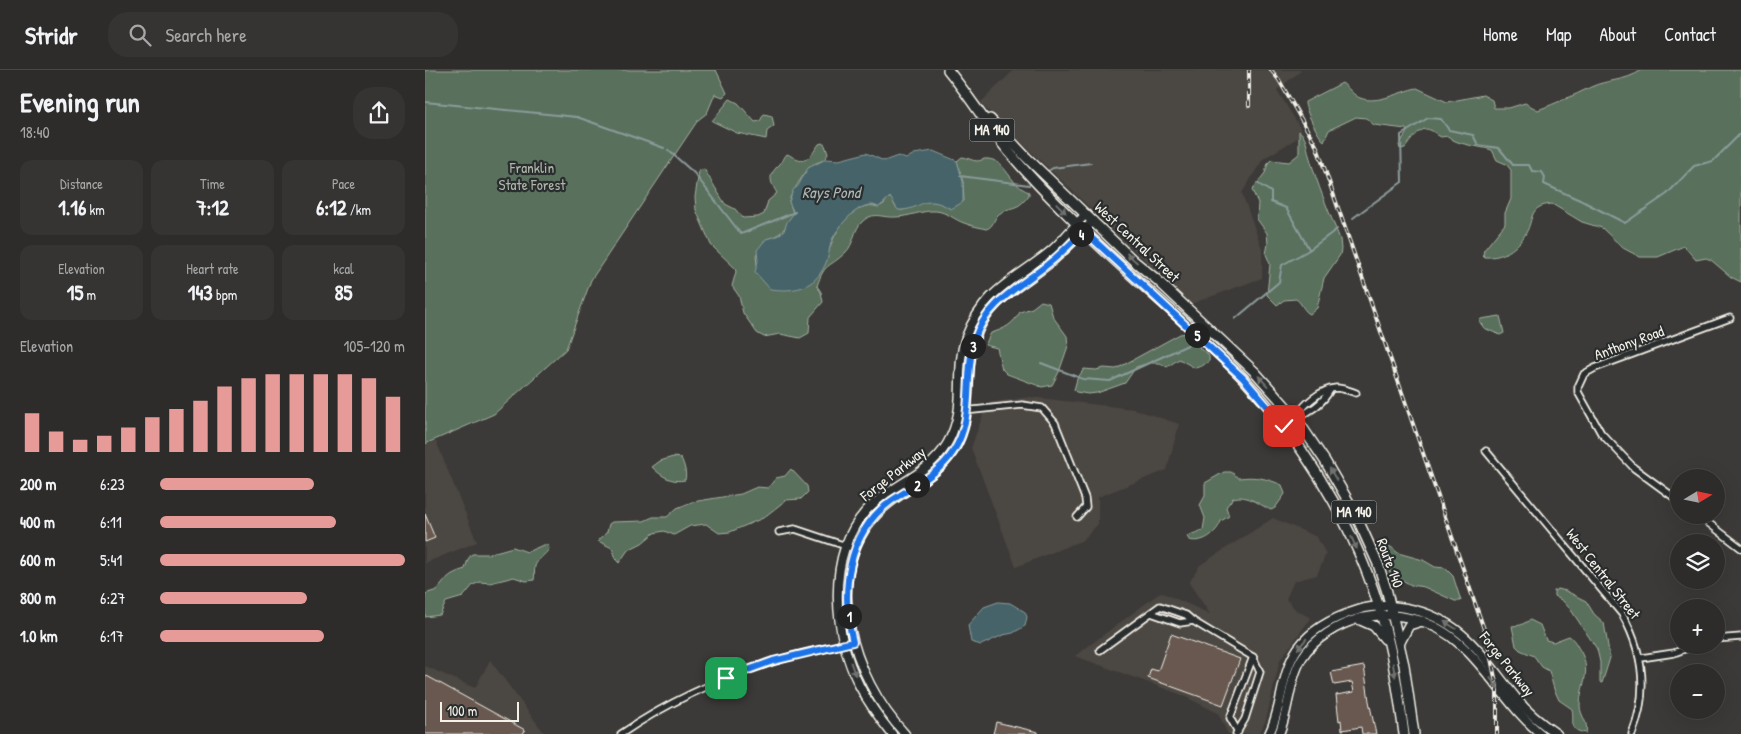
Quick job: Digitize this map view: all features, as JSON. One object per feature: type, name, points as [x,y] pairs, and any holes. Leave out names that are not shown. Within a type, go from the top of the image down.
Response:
[{"type":"main road","name":"West Central Street","points":[[949,70],[1010,153],[1084,231],[1243,378],[1284,426]]},
{"type":"main road","name":"West Central Street","points":[[960,85],[1021,152],[1241,359],[1296,418]]},
{"type":"main road","name":"Route 140","points":[[1296,418],[1325,461],[1354,511],[1378,564],[1400,642],[1414,734]]},
{"type":"main road","name":"Route 140","points":[[1284,426],[1337,507],[1358,551],[1380,610],[1389,645],[1403,734]]},
{"type":"main road","points":[[1358,619],[1374,626],[1389,645]]},
{"type":"main road","points":[[1400,642],[1409,625],[1422,621]]},
{"type":"street","name":"Forge Parkway","points":[[892,734],[875,712],[860,687],[845,644],[838,604],[842,563],[878,512],[934,473],[948,460],[959,442],[965,424],[962,360],[965,340],[983,304],[996,291],[1052,250],[1086,214]]},
{"type":"street","name":"Forge Parkway","points":[[964,411],[973,347],[986,316],[1002,298],[1048,264],[1093,221]]},
{"type":"street","name":"Anthony Road","points":[[1670,494],[1635,468],[1605,438],[1579,392],[1579,382],[1584,374],[1595,368],[1730,318]]},
{"type":"street","points":[[1284,426],[1296,418],[1300,409],[1320,394],[1337,388],[1356,393]]},
{"type":"street","points":[[964,411],[1022,405],[1036,406],[1047,412],[1055,424],[1085,498],[1086,507],[1077,517]]},
{"type":"street","name":"West Central Street","points":[[1486,451],[1622,614],[1635,641],[1641,658],[1643,673],[1642,702],[1633,734]]},
{"type":"street","points":[[1710,524],[1741,548]]},
{"type":"street","points":[[779,532],[795,529],[851,548]]},
{"type":"street","name":"Forge Parkway","points":[[851,548],[847,592],[849,620],[857,658],[874,694],[905,734]]},
{"type":"street","points":[[1100,650],[1160,606],[1186,615],[1253,657],[1260,672],[1245,719],[1237,733]]},
{"type":"street","name":"Forge Parkway","points":[[1269,734],[1289,664],[1305,640],[1320,627],[1356,610],[1415,610],[1434,616],[1467,636],[1517,700],[1531,714],[1557,734]]},
{"type":"street","name":"Forge Parkway","points":[[1279,734],[1285,720],[1296,672],[1304,655],[1324,635],[1341,625],[1380,610]]},
{"type":"street","name":"Forge Parkway","points":[[1392,611],[1422,621],[1458,640],[1517,712],[1541,734]]},
{"type":"street","points":[[1151,613],[1180,623],[1193,621]]},
{"type":"street","points":[[1725,638],[1741,637]]},
{"type":"street","points":[[621,734],[658,710],[710,684],[773,661],[853,642]]},
{"type":"street","points":[[1641,658],[1670,654]]},
{"type":"street","points":[[1237,733],[1230,718],[1253,657]]},
{"type":"shaded area","points":[[1014,70],[1302,70],[1277,90],[1304,134],[1263,159],[1242,193],[1262,249],[1262,278],[1191,304],[980,103]]},
{"type":"shaded area","points":[[1030,397],[1134,409],[1179,424],[1167,470],[1098,497],[1098,524],[1083,540],[1016,567],[971,448],[987,403]]},
{"type":"shaded area","points":[[436,441],[477,542],[425,563],[425,445]]},
{"type":"shaded area","points":[[1273,518],[1317,537],[1326,554],[1317,575],[1294,581],[1286,599],[1296,610],[1311,618],[1280,660],[1266,720],[1259,734],[1228,734],[1218,713],[1182,695],[1075,656],[1161,592],[1210,614],[1189,583],[1200,565]]},
{"type":"shaded area","points":[[490,660],[545,734],[425,734],[425,666],[475,688]]},
{"type":"green space","name":"Franklin State Forest","points":[[425,70],[716,70],[727,93],[723,97],[715,94],[707,113],[698,120],[591,280],[566,349],[494,414],[425,444]]},
{"type":"green space","points":[[1642,70],[1741,70],[1741,282],[1731,277],[1711,260],[1706,258],[1696,260],[1684,246],[1658,257],[1640,257],[1623,248],[1602,228],[1582,222],[1552,204],[1544,205],[1535,210],[1526,233],[1514,248],[1498,256],[1485,257],[1483,255],[1484,250],[1505,224],[1505,213],[1511,199],[1511,170],[1506,164],[1497,160],[1492,150],[1462,143],[1448,136],[1441,137],[1426,129],[1419,132],[1405,148],[1400,149],[1399,145],[1407,132],[1406,129],[1374,125],[1366,118],[1356,117],[1329,130],[1324,141],[1309,116],[1305,105],[1305,102],[1342,83],[1358,97],[1367,100],[1381,99],[1417,88],[1447,102],[1483,95],[1492,100],[1494,108],[1509,108],[1525,103],[1538,110],[1597,84],[1629,77]]},
{"type":"green space","points":[[730,99],[738,103],[755,122],[760,121],[764,114],[772,116],[774,126],[767,131],[766,139],[737,133],[712,121]]},
{"type":"green space","points":[[1299,131],[1306,142],[1323,198],[1340,239],[1341,249],[1340,255],[1324,278],[1317,308],[1310,314],[1296,299],[1284,300],[1277,305],[1267,295],[1270,264],[1266,254],[1268,244],[1267,233],[1257,219],[1258,203],[1252,190],[1265,173],[1271,160],[1289,162],[1299,154]]},
{"type":"green space","points":[[822,143],[825,145],[828,154],[823,160],[812,165],[799,182],[789,201],[793,216],[780,233],[766,239],[756,255],[757,265],[829,252],[835,236],[846,219],[861,208],[869,206],[878,207],[884,204],[888,198],[892,198],[894,204],[900,210],[928,202],[939,203],[949,208],[964,201],[963,182],[957,161],[962,157],[975,161],[994,160],[1004,168],[1022,189],[1029,192],[1029,195],[1021,204],[999,214],[991,227],[986,229],[961,222],[936,211],[900,217],[871,216],[867,218],[857,228],[848,249],[822,273],[817,286],[821,292],[823,302],[810,317],[809,333],[800,338],[780,334],[764,337],[757,333],[743,313],[739,296],[732,286],[736,272],[735,268],[711,245],[696,210],[695,197],[699,171],[704,169],[725,204],[735,209],[743,218],[758,217],[764,214],[768,201],[777,193],[772,185],[771,178],[773,171],[786,155],[798,160],[805,160]]},
{"type":"green space","points":[[1041,301],[1049,303],[1053,317],[1067,336],[1068,346],[1059,372],[1052,385],[1042,387],[1007,374],[1002,369],[997,348],[985,345],[991,333],[1008,325],[1020,312],[1032,308]]},
{"type":"green space","points":[[1500,316],[1504,333],[1500,335],[1484,328],[1479,321],[1481,319]]},
{"type":"green space","points":[[1188,333],[1199,344],[1200,349],[1209,356],[1209,361],[1202,366],[1195,368],[1179,359],[1167,367],[1160,363],[1149,363],[1136,367],[1125,383],[1097,393],[1088,394],[1074,390],[1077,379],[1084,369],[1116,369],[1180,334]]},
{"type":"green space","points":[[673,457],[681,458],[685,469],[685,480],[680,481],[667,478],[652,467],[660,461]]},
{"type":"green space","points":[[791,469],[807,486],[808,492],[801,499],[786,500],[763,518],[730,532],[719,533],[706,524],[690,526],[674,535],[664,531],[654,533],[642,543],[628,550],[619,563],[612,548],[598,541],[607,532],[609,524],[612,522],[644,521],[653,517],[667,517],[677,508],[692,502],[741,494],[757,487],[768,488],[776,478],[785,476]]},
{"type":"green space","points":[[1224,472],[1231,472],[1239,478],[1255,477],[1266,479],[1282,485],[1285,494],[1275,508],[1271,510],[1248,498],[1233,498],[1226,507],[1229,516],[1221,521],[1213,533],[1204,539],[1189,540],[1187,536],[1203,530],[1205,518],[1200,505],[1205,496],[1205,483]]},
{"type":"green space","points":[[543,545],[548,545],[549,549],[536,564],[534,580],[526,581],[514,577],[490,583],[480,582],[473,585],[463,597],[446,602],[440,615],[425,617],[425,594],[437,590],[451,575],[465,569],[468,559],[472,554],[488,554],[513,547],[527,552]]},
{"type":"green space","points":[[1380,545],[1391,547],[1398,553],[1423,560],[1435,567],[1445,568],[1453,576],[1461,601],[1455,601],[1424,587],[1411,585],[1390,573]]},
{"type":"green space","points":[[1558,589],[1586,601],[1594,614],[1604,623],[1610,658],[1602,683],[1600,682],[1600,662],[1597,649],[1571,610],[1563,601],[1554,596],[1554,591]]},
{"type":"green space","points":[[1530,620],[1540,625],[1546,640],[1553,642],[1569,636],[1581,652],[1586,673],[1580,706],[1587,729],[1586,733],[1574,728],[1572,709],[1559,700],[1549,671],[1542,667],[1534,656],[1520,650],[1516,646],[1512,626],[1521,625]]},
{"type":"water","name":"Rays Pond","points":[[933,151],[957,161],[963,182],[963,202],[951,209],[941,204],[928,202],[906,210],[898,210],[890,197],[879,207],[872,205],[860,209],[842,224],[831,242],[826,262],[820,273],[809,284],[802,287],[787,290],[770,289],[755,272],[758,261],[757,250],[766,239],[777,236],[784,231],[787,222],[794,213],[789,202],[793,190],[798,186],[808,168],[826,159],[839,160],[866,153],[884,161],[898,156],[906,159],[914,154]]},
{"type":"water","points":[[998,602],[1010,603],[1025,612],[1027,617],[1025,626],[1013,633],[1003,635],[981,645],[971,642],[968,625],[984,607]]},
{"type":"building","points":[[425,514],[435,538],[425,542]]},
{"type":"building","points":[[1171,634],[1240,659],[1223,705],[1148,678],[1151,669],[1158,671]]},
{"type":"building","points":[[1364,666],[1376,734],[1362,734],[1361,727],[1342,730],[1341,720],[1339,721],[1336,695],[1354,692],[1352,682],[1334,685],[1331,672]]},
{"type":"building","points":[[425,675],[525,730],[523,734],[425,734]]},
{"type":"building","points":[[996,722],[1038,732],[1038,734],[993,734]]},
{"type":"waterway","points":[[425,102],[577,117],[664,148]]},
{"type":"waterway","points":[[1353,218],[1402,182],[1401,135],[1428,118],[1441,119],[1449,130],[1473,135],[1478,145],[1499,148],[1513,165],[1529,165],[1532,171],[1542,172],[1545,177],[1544,184],[1625,223],[1667,194],[1694,166],[1713,161],[1741,133]]},
{"type":"waterway","points":[[668,150],[694,173],[741,234],[795,212]]},
{"type":"waterway","points":[[1048,171],[1053,168],[1091,163]]},
{"type":"waterway","points":[[960,176],[1029,185]]},
{"type":"waterway","points":[[1257,183],[1271,192],[1271,202],[1286,208],[1309,249]]},
{"type":"waterway","points":[[1235,319],[1279,282],[1282,265],[1309,250],[1337,229]]},
{"type":"waterway","points":[[1041,363],[1083,379],[1110,381],[1192,343]]},
{"type":"railway","points":[[1249,70],[1249,106]]},
{"type":"railway","points":[[1271,70],[1279,80],[1317,147],[1486,635],[1497,687],[1497,734]]},
{"type":"route","points":[[726,678],[773,661],[853,642],[847,592],[851,561],[856,544],[878,512],[934,473],[948,460],[959,442],[968,411],[971,356],[975,338],[989,312],[1010,291],[1048,264],[1084,231],[1243,378],[1284,426]]}]
